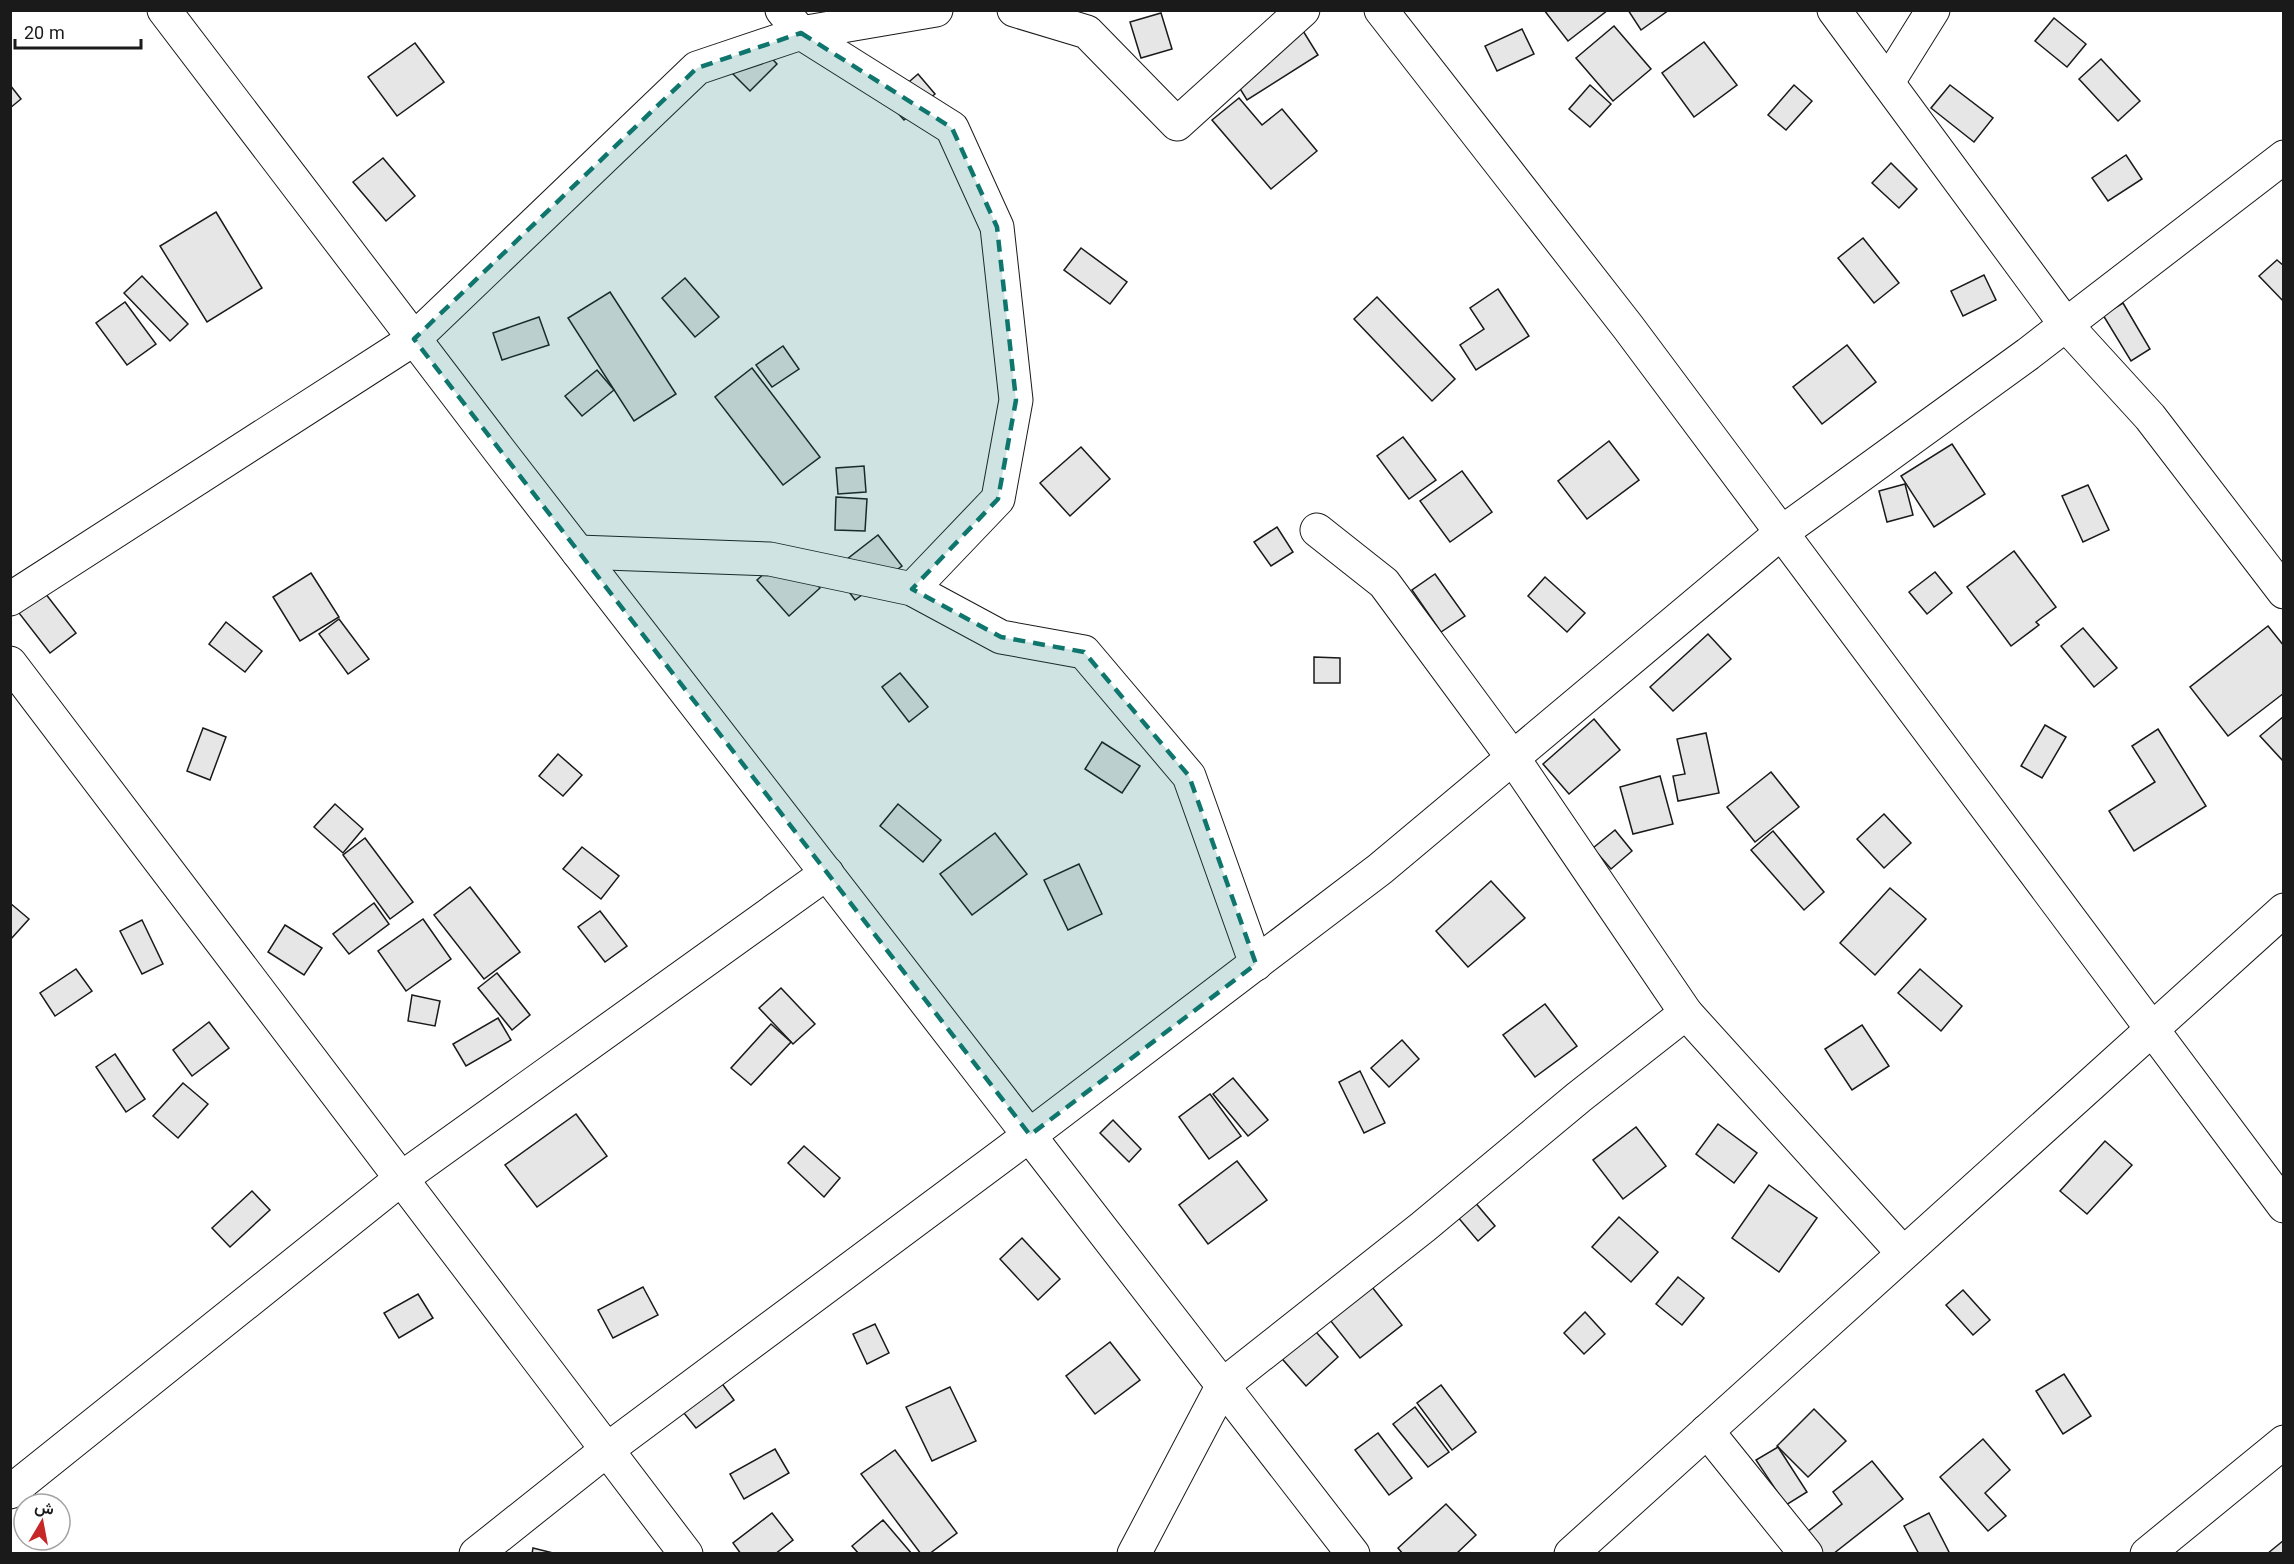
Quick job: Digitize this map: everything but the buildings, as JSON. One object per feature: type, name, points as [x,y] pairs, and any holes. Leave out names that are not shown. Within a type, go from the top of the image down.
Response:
[{"type":"street","points":[[164,10],[578,552],[1353,1554]]},
{"type":"street","points":[[10,599],[414,339],[697,68],[792,22],[936,10]]},
{"type":"street","points":[[1014,10],[1087,32],[1177,124],[1303,10]]},
{"type":"street","points":[[1834,10],[2066,325],[2150,417],[2283,592]]},
{"type":"street","points":[[1888,82],[1933,10]]},
{"type":"street","points":[[1384,12],[1628,327],[2283,1206]]},
{"type":"street","points":[[792,22],[952,128],[997,227],[1016,400],[999,499],[912,589]]},
{"type":"street","points":[[476,1554],[608,1449],[1030,1135],[1380,869],[1781,533],[2066,325],[2283,157]]},
{"type":"street","points":[[1317,530],[1384,583],[1513,758],[1686,1013],[1903,1253]]},
{"type":"street","points":[[578,552],[770,559],[912,589],[1001,638],[1084,652],[1189,776],[1256,964]]},
{"type":"street","points":[[10,663],[686,1554]]},
{"type":"street","points":[[10,1492],[402,1178],[827,873]]},
{"type":"street","points":[[1571,1554],[2283,910]]},
{"type":"street","points":[[1134,1554],[1223,1385],[1423,1227],[1579,1097],[1686,1013]]},
{"type":"street","points":[[1707,1431],[1806,1554]]},
{"type":"street","points":[[2147,1554],[2283,1442]]},
{"type":"highlighted area","points":[[801,33],[952,128],[997,227],[1016,400],[998,499],[912,589],[1001,637],[1084,652],[1189,776],[1256,964],[1030,1135],[414,339],[697,68]]}]
